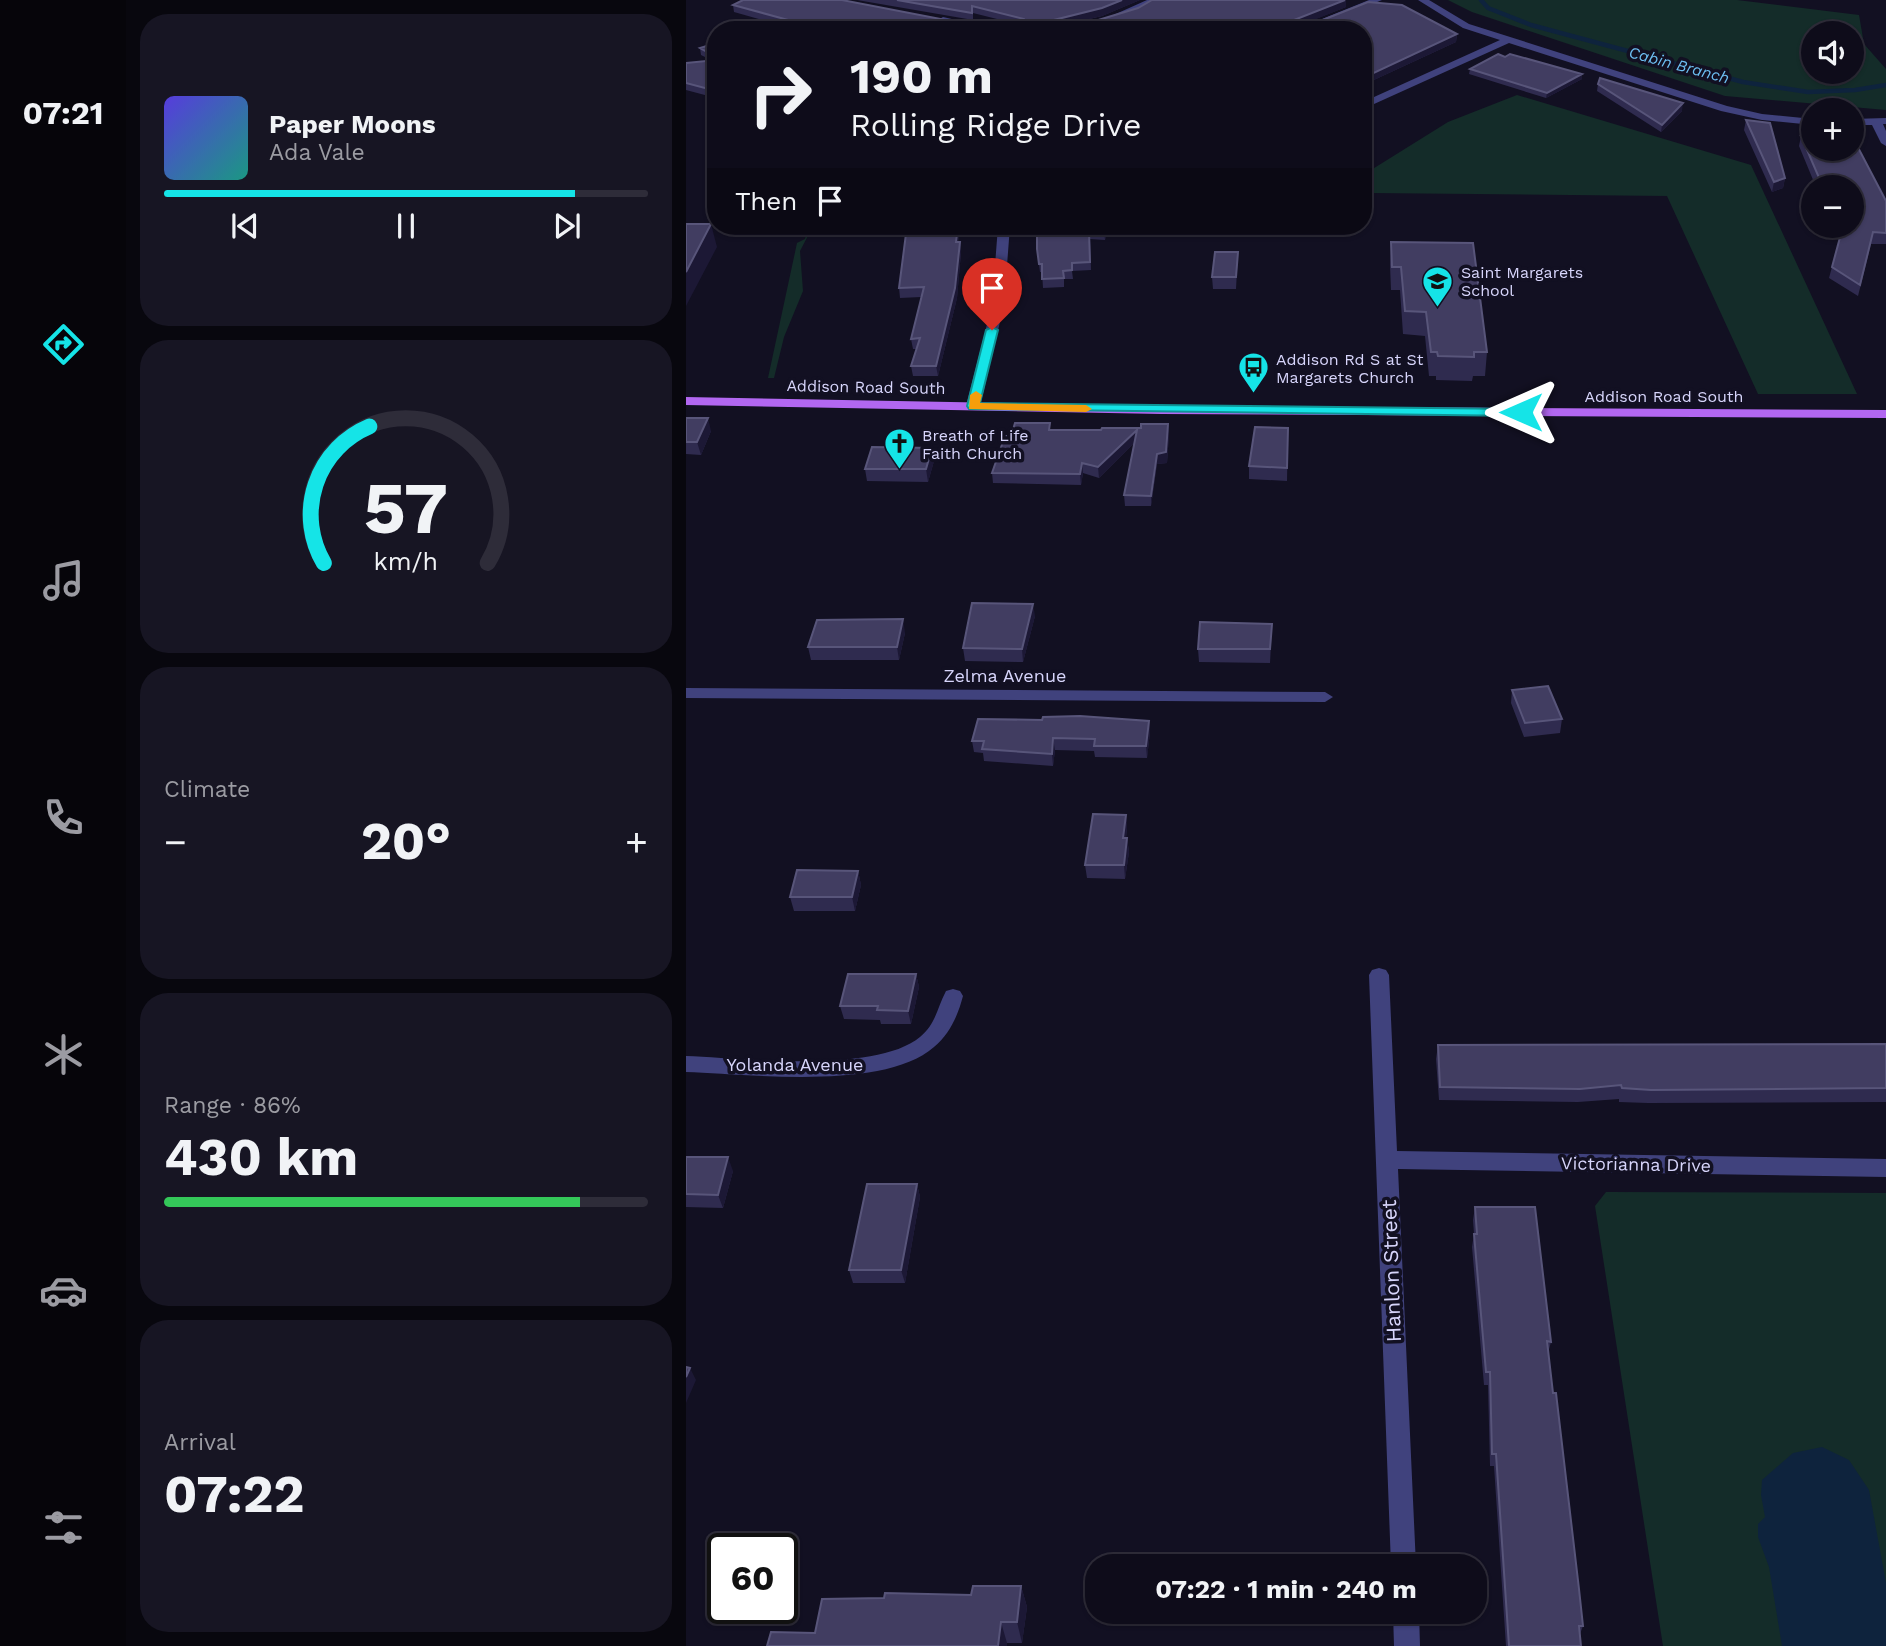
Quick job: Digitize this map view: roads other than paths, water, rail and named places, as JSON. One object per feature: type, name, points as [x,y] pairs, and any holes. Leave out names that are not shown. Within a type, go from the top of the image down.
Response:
[{"type":"main road","name":"Addison Road South","points":[[686,401],[1886,414]]},
{"type":"street","points":[[1106,20],[1155,0]]},
{"type":"street","points":[[1323,21],[1377,0]]},
{"type":"street","points":[[1423,0],[1459,22],[1508,40],[1725,109],[1762,117],[1801,121]]},
{"type":"street","points":[[934,18],[948,21]]},
{"type":"street","points":[[1372,102],[1508,40]]},
{"type":"street","points":[[1881,121],[1886,143]]},
{"type":"street","points":[[973,406],[998,305],[1002,235]]},
{"type":"street","name":"Zelma Avenue","points":[[686,693],[1325,697]]},
{"type":"street","name":"Hanlon Street","points":[[1380,975],[1403,1554]]},
{"type":"street","name":"Yolanda Avenue","points":[[686,1064],[848,1066],[892,1060],[909,1054],[936,1035],[949,1015],[953,996]]},
{"type":"street","name":"Victorianna Drive","points":[[1387,1160],[1886,1168]]},
{"type":"street","points":[[1406,1624],[1407,1646]]},
{"type":"water","points":[[1822,1447],[1849,1460],[1869,1490],[1886,1583],[1886,1646],[1782,1646],[1769,1567],[1758,1537],[1758,1524],[1765,1517],[1761,1495],[1762,1480],[1793,1453]]},
{"type":"waterway","name":"Cabin Branch","points":[[1481,0],[1488,8],[1531,25],[1743,82],[1808,92],[1855,90],[1886,85]]},
{"type":"place","name":"Saint Margarets School","points":[[1438,308]]},
{"type":"place","name":"Addison Rd S at St Margarets Church","points":[[1253,395]]},
{"type":"place","name":"Breath of Life Faith Church","points":[[899,471]]}]
